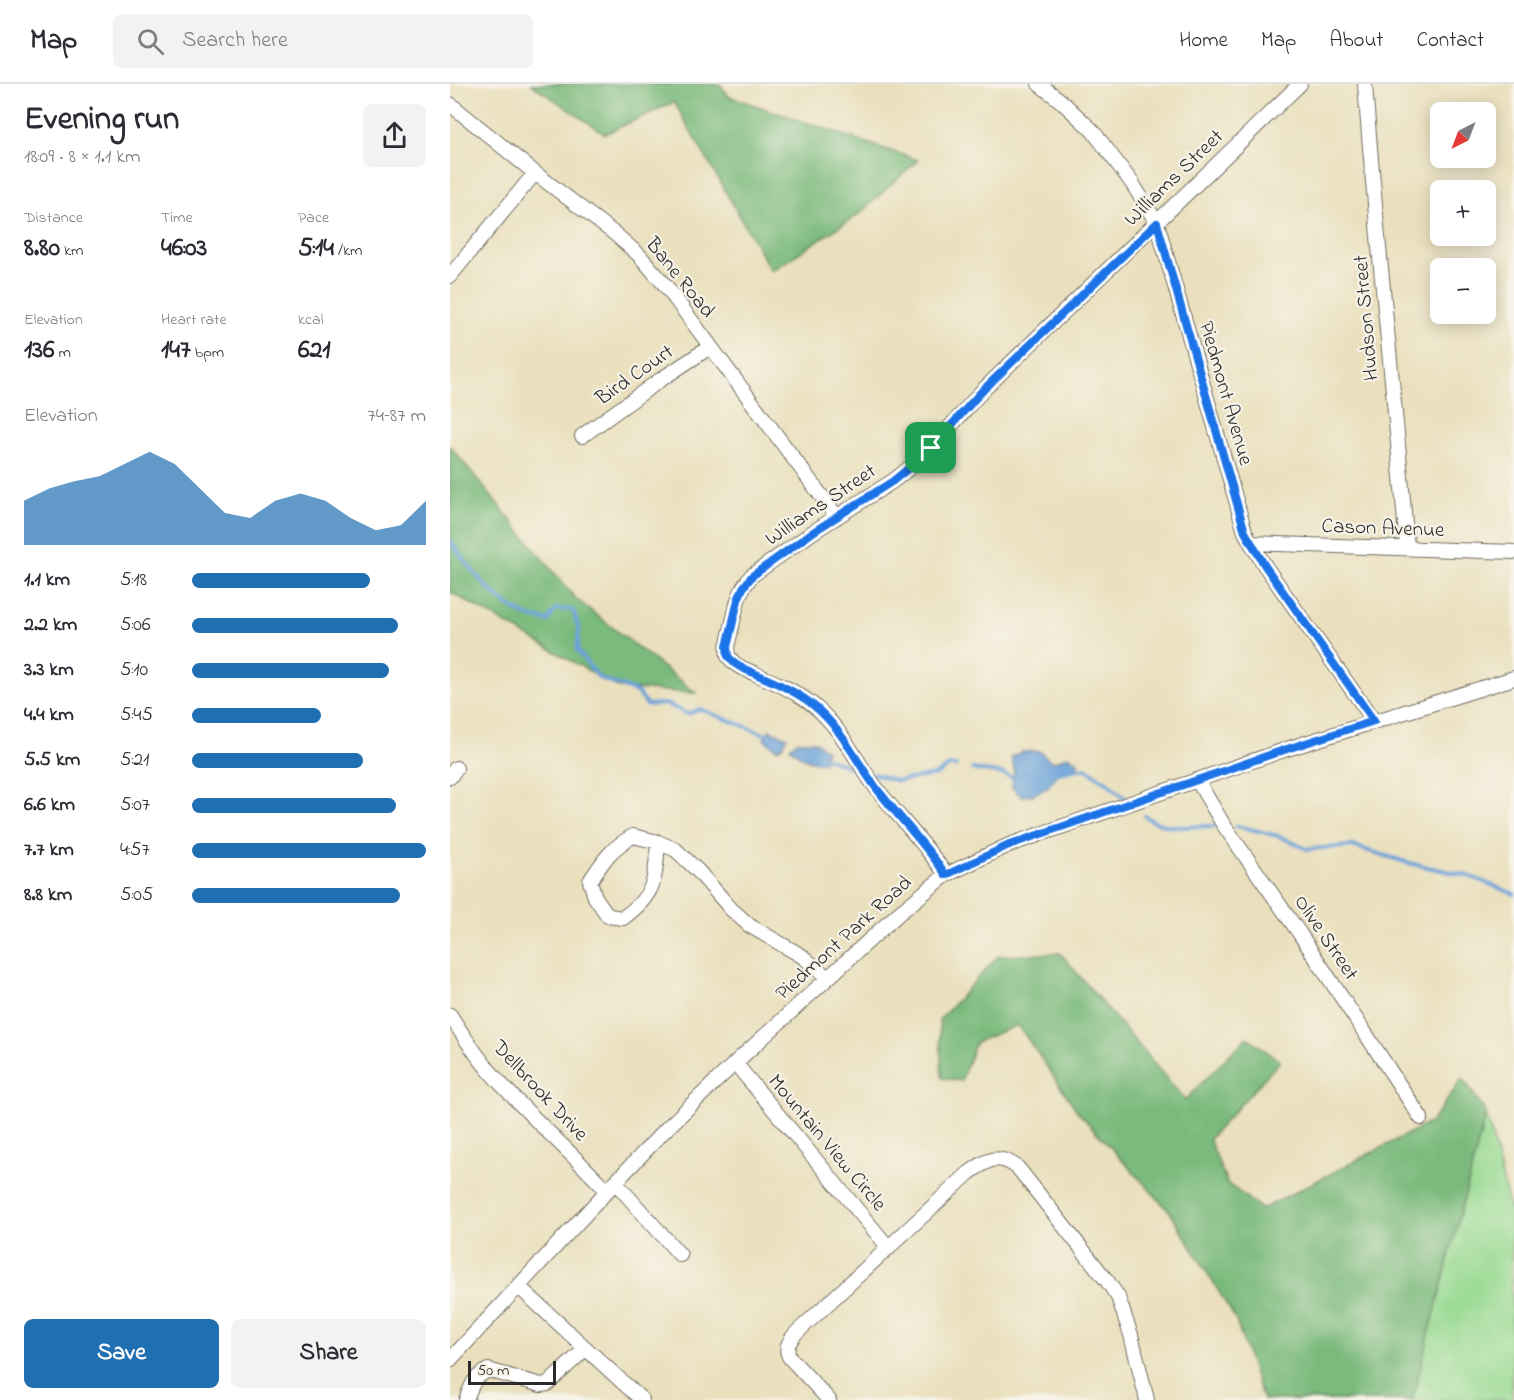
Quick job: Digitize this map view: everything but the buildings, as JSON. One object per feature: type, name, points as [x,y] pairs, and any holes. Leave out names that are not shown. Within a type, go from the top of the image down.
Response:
[{"type":"street","name":"Piedmont Avenue","points":[[1039,84],[1093,131],[1132,183],[1157,223],[1239,515],[1251,543],[1374,721]]},
{"type":"street","name":"Williams Street","points":[[946,875],[875,787],[831,722],[800,696],[734,663],[728,656],[726,651],[743,588],[752,576],[797,543],[893,481],[916,462],[982,391],[1300,84]]},
{"type":"street","name":"Hudson Street","points":[[1365,84],[1407,548]]},
{"type":"street","name":"Bane Road","points":[[450,104],[639,255],[665,285],[837,517]]},
{"type":"street","points":[[450,276],[535,173]]},
{"type":"street","name":"Bird Court","points":[[582,436],[710,347]]},
{"type":"street","name":"Cason Avenue","points":[[1251,543],[1514,552]]},
{"type":"street","name":"Piedmont Park Road","points":[[450,1360],[666,1129],[828,978],[946,875],[1009,845],[1374,721],[1514,678]]},
{"type":"street","name":"Olive Street","points":[[1197,780],[1223,824],[1300,934],[1421,1118]]},
{"type":"street","points":[[658,842],[656,873],[651,890],[635,909],[623,918],[608,916],[595,897],[590,881],[604,858],[620,843],[633,836],[658,842],[676,850],[750,926],[802,956],[828,978]]},
{"type":"street","name":"Dellbrook Drive","points":[[450,1015],[502,1086],[589,1171],[611,1186],[680,1255]]},
{"type":"street","name":"Mountain View Circle","points":[[735,1063],[889,1248]]},
{"type":"street","points":[[829,1400],[790,1358],[787,1353],[788,1343],[969,1173],[985,1161],[996,1158],[1014,1164],[1018,1168],[1118,1297],[1131,1335],[1147,1400]]},
{"type":"street","points":[[518,1286],[642,1400]]},
{"type":"street","points":[[466,1400],[472,1382],[488,1370],[541,1385],[548,1384],[585,1349]]},
{"type":"green space","points":[[531,84],[720,84],[728,96],[918,160],[858,215],[771,271],[674,102],[605,134]]},
{"type":"green space","points":[[450,446],[575,598],[696,693],[619,688],[450,592]]},
{"type":"green space","points":[[1060,953],[1185,1100],[1247,1037],[1280,1061],[1209,1139],[1227,1183],[1262,1209],[1431,1122],[1463,1078],[1486,1113],[1412,1400],[1263,1400],[1235,1318],[1170,1212],[1078,1112],[1018,1025],[976,1042],[961,1081],[942,1078],[939,1020],[998,956]]},
{"type":"green space","points":[[1486,1113],[1512,1217],[1512,1400],[1412,1400]]},
{"type":"water","points":[[769,730],[787,737],[783,746],[777,749],[764,739]]},
{"type":"water","points":[[797,741],[814,741],[826,750],[824,762],[810,761],[797,753],[790,747]]},
{"type":"water","points":[[1022,752],[1041,752],[1053,762],[1068,756],[1078,762],[1077,768],[1056,776],[1047,788],[1032,795],[1021,796],[1012,788],[1014,769],[1011,757]]},
{"type":"waterway","points":[[450,541],[492,593],[513,609],[548,621],[556,609],[573,610],[579,630],[577,650],[599,678],[637,692],[647,705],[666,704],[688,714],[700,709],[770,736]]},
{"type":"waterway","points":[[821,756],[852,768]]},
{"type":"waterway","points":[[874,774],[897,781],[936,775],[949,766],[956,766]]},
{"type":"waterway","points":[[1058,773],[1085,768],[1107,782],[1125,798]]},
{"type":"waterway","points":[[972,769],[1003,774],[1017,780]]},
{"type":"waterway","points":[[1145,816],[1152,821],[1169,826],[1215,826]]},
{"type":"waterway","points":[[1236,826],[1278,836],[1307,849],[1353,846],[1409,863],[1469,876],[1514,894]]},
{"type":"route","points":[[1157,223],[1245,532],[1265,566],[1374,721],[1009,845],[946,875],[875,787],[831,722],[800,696],[734,663],[726,651],[738,600],[752,576],[813,532],[893,481],[931,448],[982,391],[1157,223]]}]
